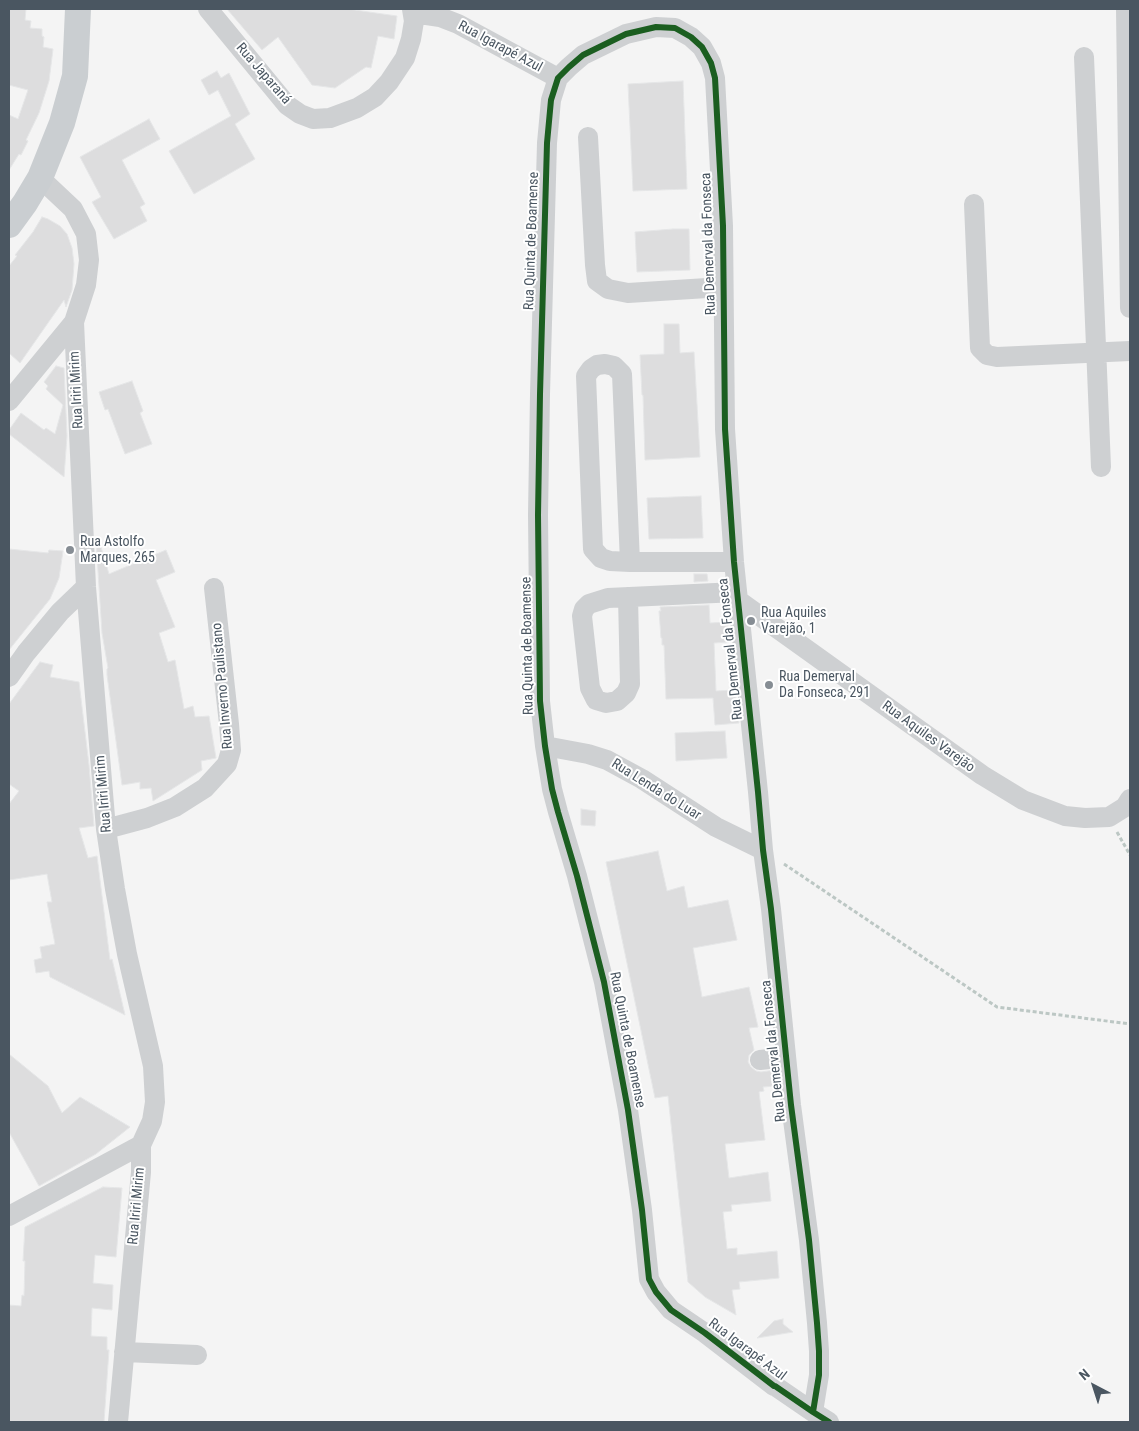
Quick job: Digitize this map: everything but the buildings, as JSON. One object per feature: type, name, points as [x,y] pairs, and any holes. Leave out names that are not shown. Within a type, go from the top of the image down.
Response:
[{"type":"main road","points":[[9,224],[25,203],[40,178],[62,123],[75,76],[78,9]]},
{"type":"street","name":"Rua Japaraná","points":[[208,9],[287,105],[300,114],[313,119],[330,118],[357,108],[374,97],[389,82],[404,58],[411,39],[414,21],[412,11]]},
{"type":"street","points":[[1126,9],[1130,308]]},
{"type":"street","name":"Rua Igarapé Azul","points":[[412,11],[440,17],[458,24],[558,78]]},
{"type":"street","name":"Rua Demerval da Fonseca","points":[[558,78],[583,55],[626,34],[656,27],[675,28],[691,37],[702,47],[711,63],[715,78],[723,226],[725,429],[734,562],[763,850],[809,1240],[819,1342],[821,1417]]},
{"type":"street","points":[[1084,57],[1101,468]]},
{"type":"street","name":"Rua Quinta de Boamense","points":[[558,78],[551,100],[547,143],[538,515],[540,701],[552,789],[580,885],[604,982],[628,1110],[649,1278],[656,1292]]},
{"type":"street","points":[[588,137],[594,265],[597,281],[608,289],[628,293],[723,286]]},
{"type":"street","name":"Rua Iriri Mirim","points":[[40,178],[73,209],[86,234],[89,260],[86,285],[74,322],[86,587],[106,829],[127,954],[154,1066],[155,1102],[152,1121],[142,1145],[118,1422]]},
{"type":"street","points":[[974,204],[980,348],[987,355],[997,358],[1130,351]]},
{"type":"street","points":[[9,400],[74,322]]},
{"type":"street","points":[[630,562],[622,374],[614,366],[605,364],[591,369],[586,376],[593,549],[601,558],[610,562],[630,562],[734,562]]},
{"type":"street","points":[[9,677],[60,612],[86,587]]},
{"type":"street","name":"Rua Inverno Paulistano","points":[[106,829],[147,818],[175,807],[205,788],[227,764],[231,750],[214,588]]},
{"type":"street","points":[[628,597],[630,684],[626,693],[617,700],[606,703],[596,700],[590,688],[582,616],[584,609],[589,604],[608,598],[628,597],[738,597]]},
{"type":"street","name":"Rua Aquiles Varejão","points":[[738,597],[982,775],[1022,800],[1065,816],[1086,818],[1109,817]]},
{"type":"street","name":"Rua Lenda do Luar","points":[[545,746],[588,754],[607,760],[642,779],[716,827],[763,850]]},
{"type":"street","points":[[1109,817],[1125,808],[1130,799]]},
{"type":"street","points":[[760,1060],[786,1057]]},
{"type":"street","points":[[9,1216],[142,1145]]},
{"type":"street","name":"Rua Igarapé Azul","points":[[656,1292],[671,1310],[705,1333],[774,1386],[821,1417]]},
{"type":"street","points":[[124,1352],[198,1355]]},
{"type":"path","points":[[1109,817],[1130,855]]},
{"type":"path","points":[[763,850],[997,1007],[1130,1024]]},
{"type":"cycle path","points":[[813,1412],[819,1375],[817,1323],[763,850],[734,562],[725,429],[723,226],[715,78],[711,63],[702,47],[691,37],[675,28],[656,27],[626,34],[583,55],[558,78],[551,100],[547,143],[538,515],[540,701],[545,746],[552,789],[577,876],[604,982],[628,1110],[642,1210],[649,1279],[656,1292],[671,1310],[705,1333],[774,1386],[775,1386],[813,1412],[829,1422]]},
{"type":"place","name":"Rua Astolfo Marques, 265","points":[[70,550]]},
{"type":"place","name":"Rua Aquiles Varejão, 1","points":[[751,621]]},
{"type":"place","name":"Rua Demerval Da Fonseca, 291","points":[[769,685]]}]
